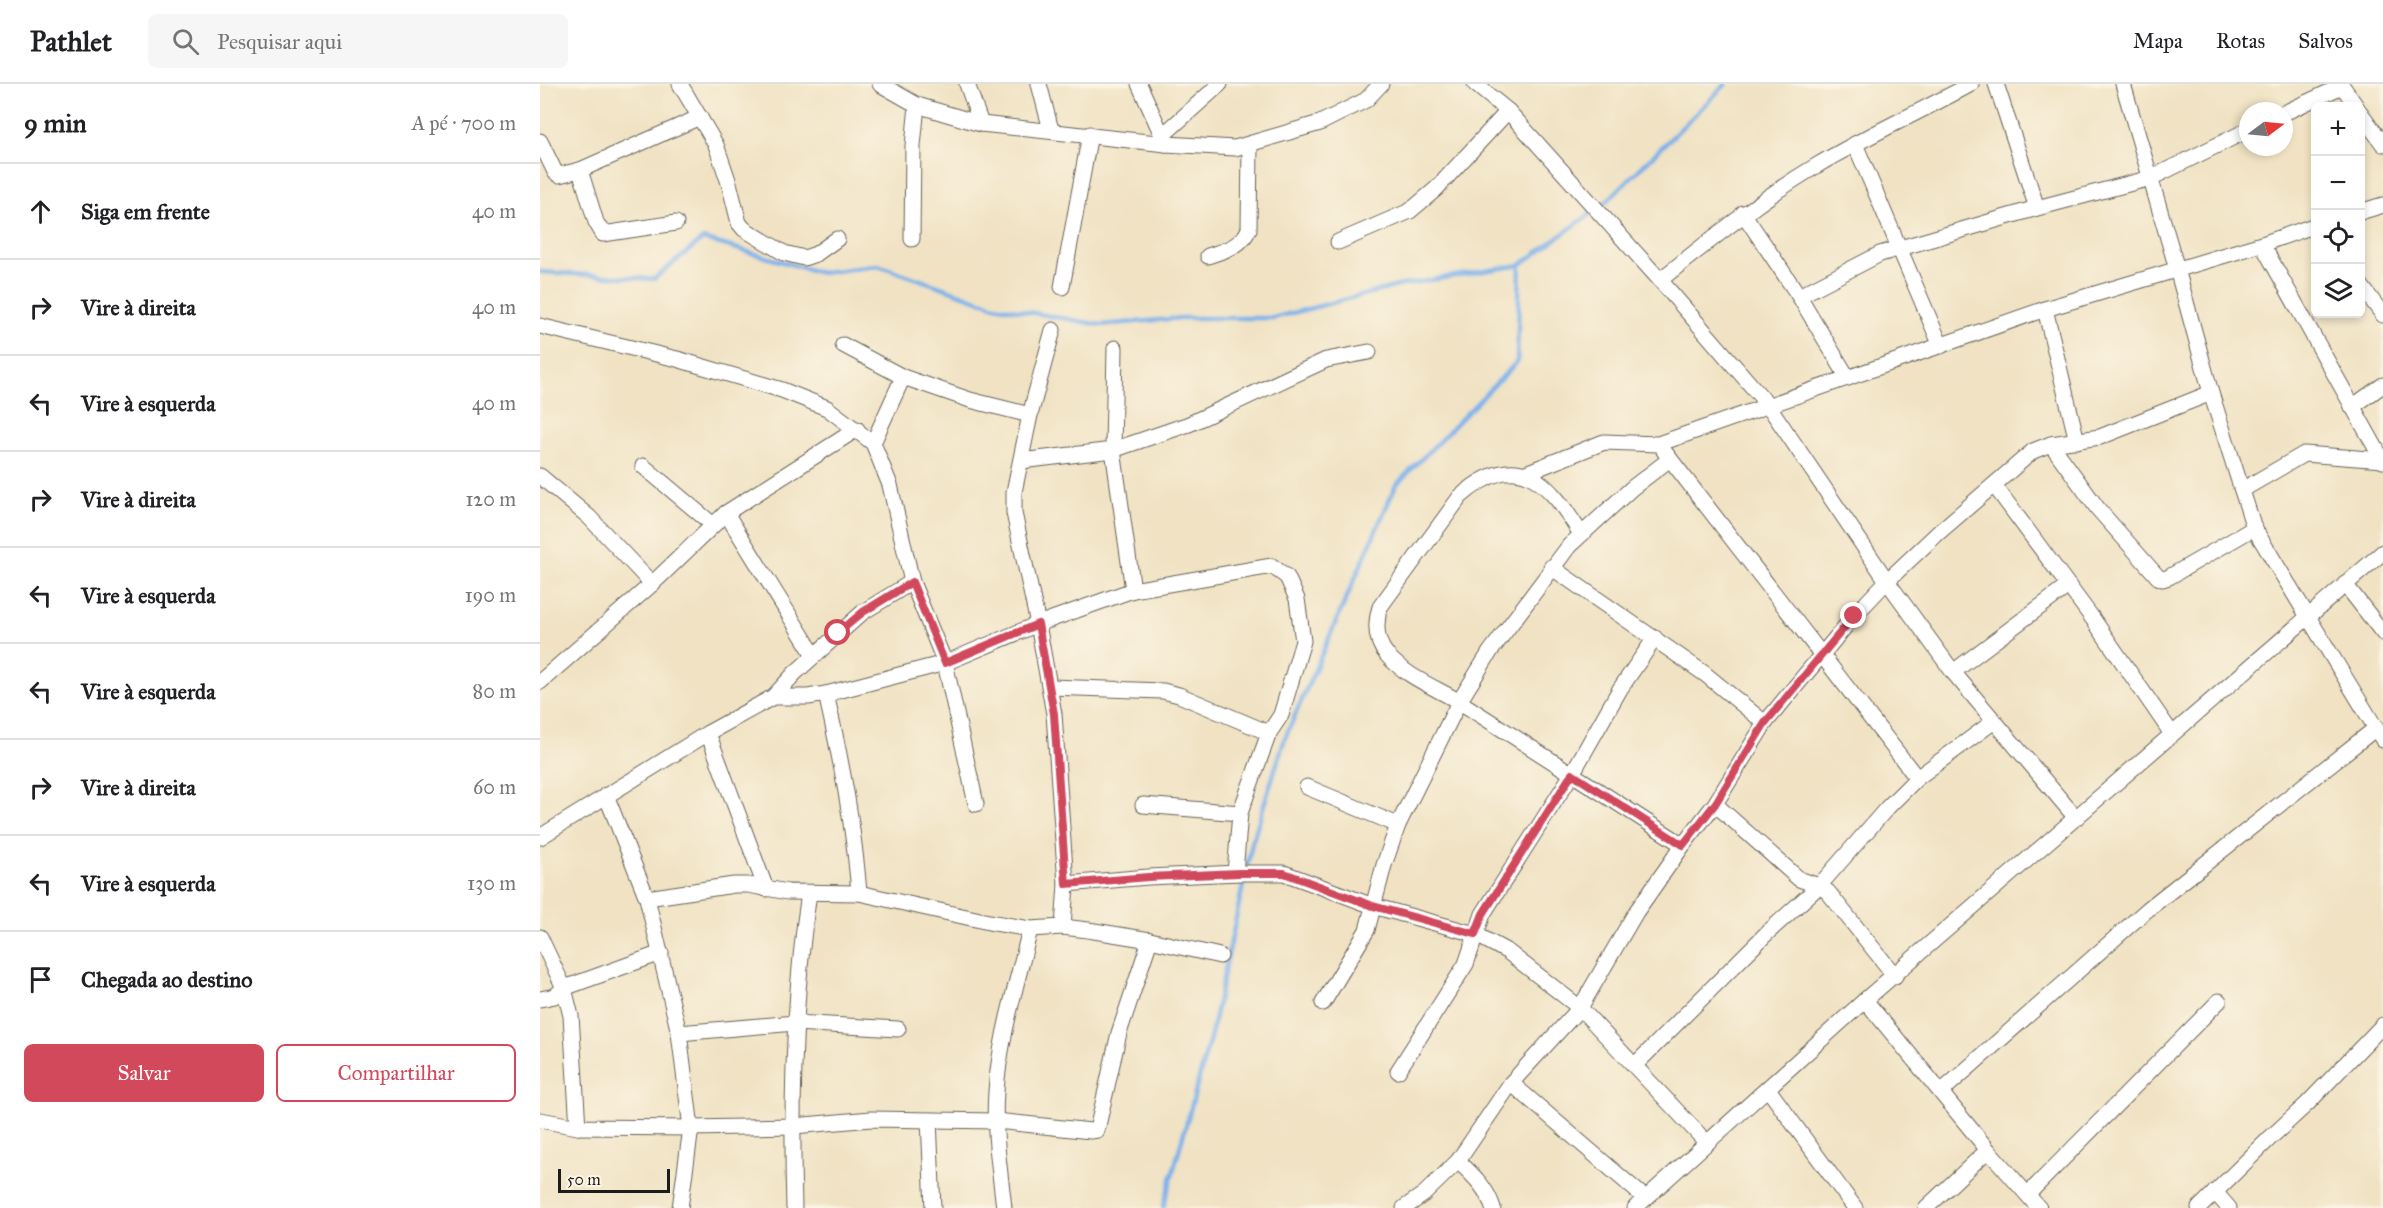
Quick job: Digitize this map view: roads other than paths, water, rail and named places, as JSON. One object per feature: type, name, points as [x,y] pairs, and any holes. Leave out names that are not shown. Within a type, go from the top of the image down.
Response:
[{"type":"street","points":[[680,84],[716,145],[739,223],[744,229],[784,253],[804,258],[816,254],[837,239]]},
{"type":"street","points":[[880,84],[916,105],[981,124],[1235,148],[1320,123],[1366,100],[1381,84]]},
{"type":"street","points":[[967,84],[981,124]]},
{"type":"street","points":[[1039,84],[1051,130]]},
{"type":"street","points":[[1139,84],[1164,140]]},
{"type":"street","points":[[1164,140],[1220,84]]},
{"type":"street","points":[[1474,84],[1508,111],[1660,280],[1768,405],[1887,581],[1953,672],[2076,818]]},
{"type":"street","points":[[1660,280],[1743,213],[1817,165],[1971,84]]},
{"type":"street","points":[[1996,84],[2037,208]]},
{"type":"street","points":[[1941,1092],[2148,909],[2380,734],[2254,528],[2211,393],[2123,84]]},
{"type":"street","points":[[2293,109],[2341,85],[2353,102]]},
{"type":"street","points":[[912,239],[916,105]]},
{"type":"street","points":[[1338,242],[1410,211],[1436,189],[1508,111]]},
{"type":"street","points":[[540,141],[555,172],[559,174],[580,170],[700,117]]},
{"type":"street","points":[[2365,118],[2383,144]]},
{"type":"street","points":[[1062,286],[1090,134]]},
{"type":"street","points":[[1799,296],[1864,262],[1900,249],[2151,177],[2239,134]]},
{"type":"street","points":[[1208,256],[1236,246],[1245,238],[1249,229],[1250,144]]},
{"type":"street","points":[[1855,144],[1941,346]]},
{"type":"street","points":[[580,170],[596,222],[603,234],[676,223]]},
{"type":"street","points":[[2365,211],[2383,206]]},
{"type":"street","points":[[1743,213],[1799,296],[1848,378]]},
{"type":"street","points":[[1683,845],[1403,668],[1387,655],[1377,634],[1376,620],[1380,607],[1460,497],[1476,483],[1500,473],[1526,472],[1604,442],[1658,444],[2045,309],[2262,244],[2311,227]]},
{"type":"street","points":[[2262,244],[2383,460]]},
{"type":"street","points":[[2365,290],[2383,315]]},
{"type":"street","points":[[2045,309],[2077,441]]},
{"type":"street","points":[[540,326],[677,359],[782,390],[826,408],[873,444],[891,485],[912,582],[945,663],[976,804]]},
{"type":"street","points":[[1053,330],[1030,415],[1014,492],[1014,513],[1050,687],[1064,824],[1066,884],[1063,927]]},
{"type":"street","points":[[843,345],[903,377],[970,400],[1030,415]]},
{"type":"street","points":[[1115,348],[1113,450],[1133,590]]},
{"type":"street","points":[[1021,460],[1068,457],[1113,450],[1189,424],[1326,360],[1370,352]]},
{"type":"street","points":[[873,444],[903,377]]},
{"type":"street","points":[[2352,407],[2383,385]]},
{"type":"street","points":[[1404,1208],[1424,1194],[1458,1161],[1511,1083],[1580,1008],[1636,912],[1715,804],[1765,723],[1854,616],[1887,581],[1938,532],[2019,460],[2033,451],[2051,444],[2100,438],[2211,393]]},
{"type":"street","points":[[540,682],[652,584],[712,524],[856,429]]},
{"type":"street","points":[[1658,444],[1917,778]]},
{"type":"street","points":[[2051,444],[2098,509],[2158,577],[2163,579],[2169,577],[2254,528]]},
{"type":"street","points":[[2242,490],[2304,454],[2383,460]]},
{"type":"street","points":[[1323,1003],[1367,930],[1398,825],[1459,702],[1490,652],[1551,567],[1581,534],[1632,488],[1670,459]]},
{"type":"street","points":[[643,466],[712,524]]},
{"type":"street","points":[[1526,472],[1553,493],[1581,534]]},
{"type":"street","points":[[540,476],[590,517],[652,584]]},
{"type":"street","points":[[1994,484],[2172,734]]},
{"type":"street","points":[[726,513],[814,655]]},
{"type":"street","points":[[1511,1083],[1640,1203],[1865,1000],[2383,552]]},
{"type":"street","points":[[773,697],[808,697],[826,694],[945,663],[1038,624],[1133,590],[1272,566],[1287,578],[1297,599],[1303,641],[1281,716],[1269,734],[1240,813],[1237,873]]},
{"type":"street","points":[[1551,567],[1705,674],[1765,723]]},
{"type":"street","points":[[540,837],[708,733],[773,697],[814,655],[863,612],[912,582]]},
{"type":"street","points":[[2345,584],[2383,633]]},
{"type":"street","points":[[1953,672],[2068,586]]},
{"type":"street","points":[[1398,1071],[1466,964],[1483,914],[1572,774],[1620,689],[1655,638]]},
{"type":"street","points":[[1050,687],[1163,691],[1179,695],[1269,734]]},
{"type":"street","points":[[826,694],[839,751],[859,893]]},
{"type":"street","points":[[1635,1065],[1766,934],[1819,886],[1887,808],[1917,778],[1993,722]]},
{"type":"street","points":[[708,733],[766,888]]},
{"type":"street","points":[[1307,787],[1398,825]]},
{"type":"street","points":[[606,795],[647,898],[679,1034],[691,1128],[680,1208]]},
{"type":"street","points":[[1715,804],[1799,879],[1819,886],[1827,892],[1895,976]]},
{"type":"street","points":[[1143,805],[1240,813]]},
{"type":"street","points":[[1066,884],[1237,873],[1289,874],[1373,906],[1475,934],[1508,952],[1580,1008],[1707,1143]]},
{"type":"street","points":[[647,898],[734,885],[809,893],[859,893],[883,897],[941,913],[1030,929],[1063,927],[1149,940],[1220,956]]},
{"type":"street","points":[[794,1208],[795,1023],[802,939],[809,893]]},
{"type":"street","points":[[1004,1208],[996,1121],[996,1091],[1004,1044],[1030,929]]},
{"type":"street","points":[[540,937],[564,988],[571,1016],[578,1127]]},
{"type":"street","points":[[540,1120],[578,1127],[691,1128],[794,1126],[871,1119],[996,1121],[1097,1130],[1119,1033],[1149,940]]},
{"type":"street","points":[[540,999],[555,996],[564,988],[661,953]]},
{"type":"street","points":[[1865,1000],[1988,1150],[2039,1208]]},
{"type":"street","points":[[2028,1194],[2219,1001]]},
{"type":"street","points":[[679,1034],[795,1023],[898,1029]]},
{"type":"street","points":[[2199,1208],[2307,1104],[2383,1025]]},
{"type":"street","points":[[1768,1089],[1855,1208]]},
{"type":"street","points":[[929,1120],[933,1208]]},
{"type":"street","points":[[1926,1208],[1988,1150]]},
{"type":"street","points":[[1458,1161],[1476,1178],[1490,1199],[1493,1208]]},
{"type":"street","points":[[2215,1192],[2229,1208]]},
{"type":"waterway","points":[[1163,1208],[1211,1035],[1252,843],[1285,738],[1396,485],[1517,362],[1520,265],[1604,204],[1726,84]]},
{"type":"waterway","points":[[540,272],[654,279],[703,239],[821,273],[878,265],[995,306],[1101,325],[1182,318],[1273,318],[1402,285],[1520,265]]}]
